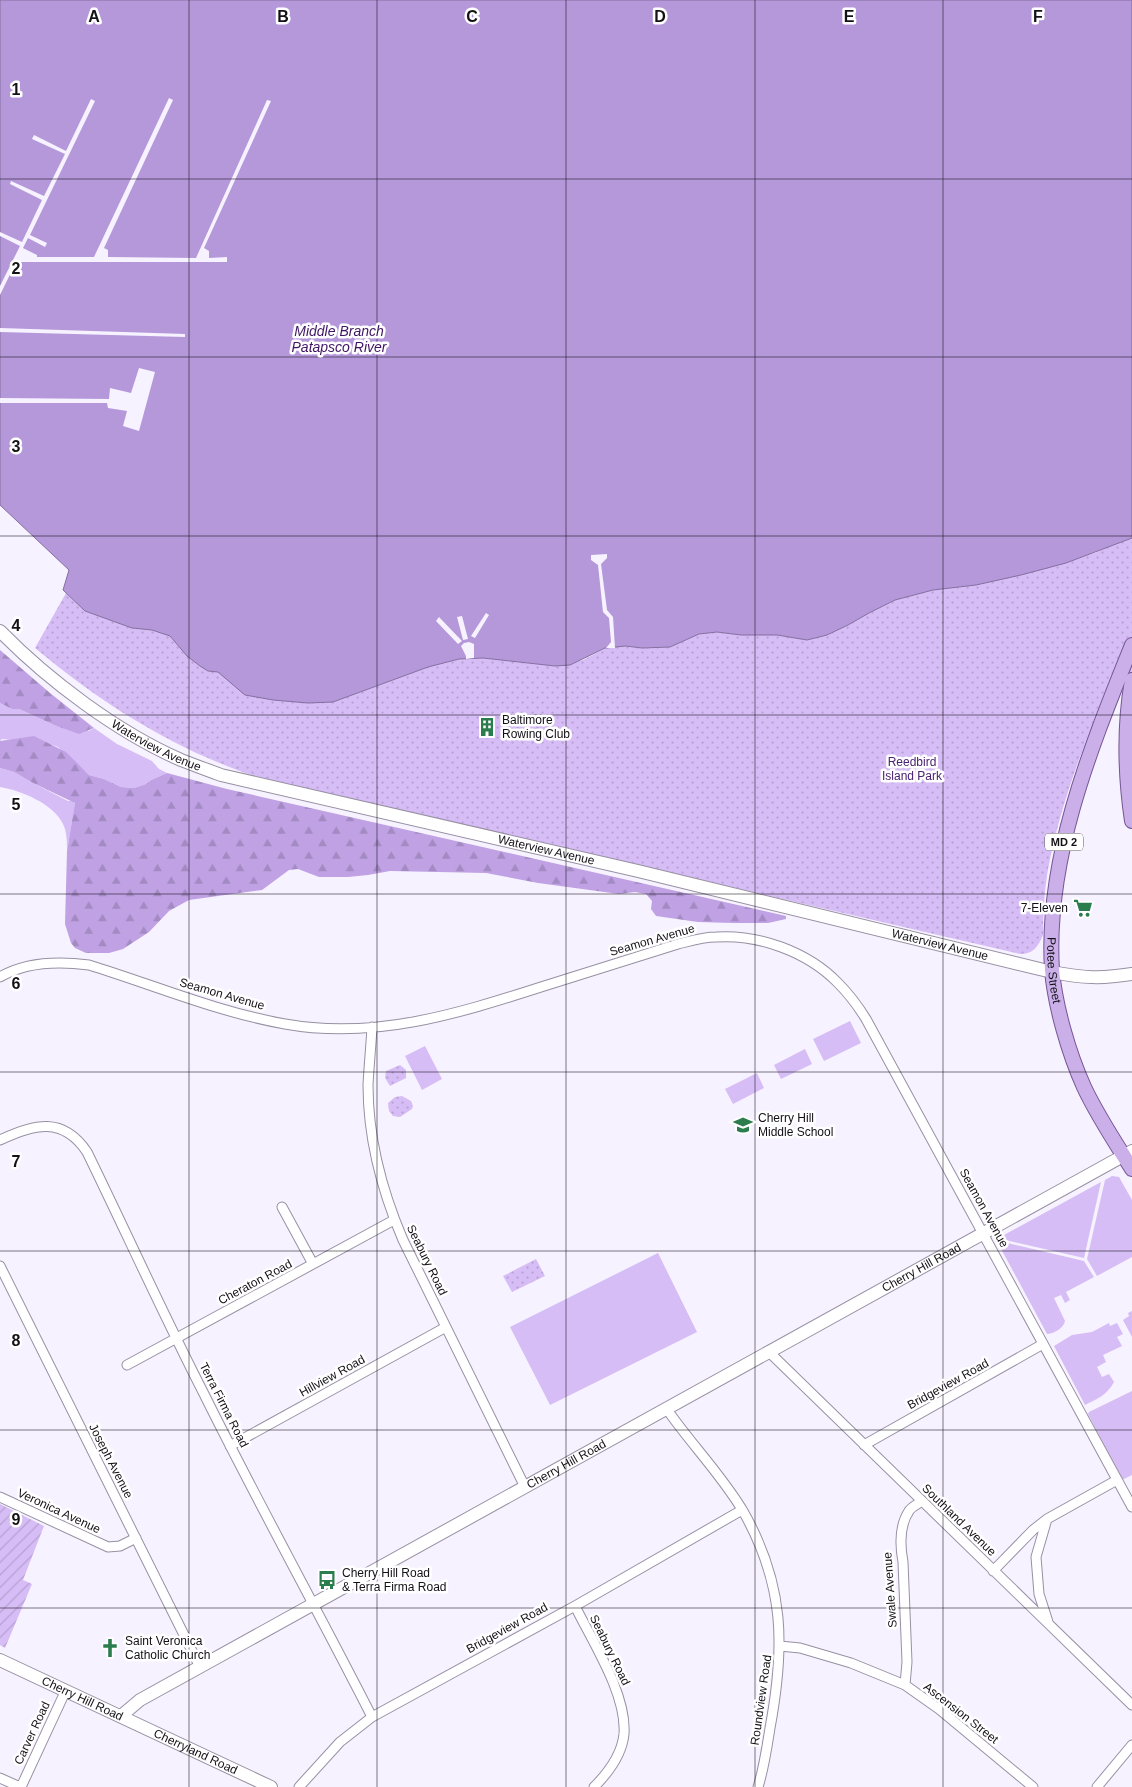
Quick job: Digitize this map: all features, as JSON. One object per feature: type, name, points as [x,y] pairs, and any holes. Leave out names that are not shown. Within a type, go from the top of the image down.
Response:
[{"type":"main road","name":"Potee Street","points":[[1132,645],[1103,717],[1064,839],[1053,908],[1052,972],[1063,1027],[1078,1072],[1098,1113],[1128,1154],[1132,1168]]},
{"type":"main road","points":[[1132,680],[1126,760],[1132,821]]},
{"type":"street","name":"Waterview Avenue","points":[[0,631],[43,670],[120,727],[181,760],[220,775],[638,871],[1052,972],[1081,978],[1107,978],[1132,974]]},
{"type":"street","name":"Seamon Avenue","points":[[0,977],[17,970],[49,962],[89,964],[223,1010],[254,1018],[314,1028],[372,1027],[408,1024],[466,1011],[698,939],[738,937],[780,947],[801,956],[822,969],[838,983],[852,998],[866,1019],[1132,1507]]},
{"type":"street","name":"Seabury Road","points":[[372,1027],[368,1084],[372,1128],[381,1180],[394,1220],[525,1488]]},
{"type":"street","name":"Terra Firma Road","points":[[0,1140],[21,1130],[39,1126],[61,1129],[72,1134],[87,1152],[230,1446],[372,1717]]},
{"type":"street","name":"Cherry Hill Road","points":[[0,1660],[121,1716],[140,1700],[525,1488],[768,1351],[1128,1154]]},
{"type":"street","points":[[282,1207],[313,1264]]},
{"type":"street","name":"Cheraton Road","points":[[127,1365],[394,1220]]},
{"type":"street","name":"Joseph Avenue","points":[[0,1266],[200,1667]]},
{"type":"street","name":"Hillview Road","points":[[230,1446],[446,1327]]},
{"type":"street","name":"Bridgeview Road","points":[[864,1445],[1043,1344]]},
{"type":"street","name":"Southland Avenue","points":[[768,1351],[1132,1706]]},
{"type":"street","name":"Roundview Road","points":[[666,1408],[742,1510],[756,1536],[769,1569],[776,1601],[780,1646],[777,1693],[758,1787]]},
{"type":"street","points":[[993,1571],[1033,1530],[1047,1519],[1117,1480]]},
{"type":"street","name":"Veronica Avenue","points":[[0,1497],[108,1547],[120,1546],[136,1538]]},
{"type":"street","name":"Swale Avenue","points":[[905,1685],[907,1662],[903,1562],[900,1546],[903,1527],[910,1510],[922,1501]]},
{"type":"street","name":"Bridgeview Road","points":[[299,1787],[340,1742],[372,1717],[575,1606],[742,1510]]},
{"type":"street","points":[[1047,1519],[1036,1557],[1036,1577],[1048,1625]]},
{"type":"street","name":"Seabury Road","points":[[575,1606],[614,1684],[623,1716],[624,1735],[612,1766],[594,1787]]},
{"type":"street","name":"Ascension Street","points":[[780,1646],[800,1648],[851,1663],[905,1685],[939,1709],[1033,1787]]},
{"type":"street","name":"Carver Road","points":[[20,1787],[66,1690]]},
{"type":"street","name":"Cherryland Road","points":[[121,1716],[270,1787]]},
{"type":"street","points":[[1097,1787],[1132,1745]]},
{"type":"street","points":[[0,1778],[20,1787]]},
{"type":"green space","name":"Reedbird Island Park","points":[[1132,538],[1132,676],[1113,672],[1093,721],[1066,797],[1052,849],[1045,890],[1043,935],[1034,949],[1025,954],[244,773],[205,757],[153,731],[104,701],[35,648],[66,593],[85,611],[132,628],[152,630],[170,636],[187,656],[208,671],[333,702],[428,667],[459,659],[483,658],[555,666],[583,660],[606,648],[626,646],[642,648],[670,647],[699,634],[717,632],[741,635],[777,635],[807,640],[827,635],[895,600],[933,590],[976,585],[1095,553],[1112,544]]},
{"type":"green space","points":[[0,650],[94,728],[79,734],[0,703]]},
{"type":"green space","points":[[0,703],[12,709],[19,709],[54,725],[89,731],[94,728],[117,744],[152,761],[159,769],[167,773],[134,788],[121,787],[104,779],[89,775],[58,747],[47,743],[2,739],[0,741]]},
{"type":"green space","points":[[34,736],[66,752],[89,775],[104,779],[121,787],[134,788],[167,773],[227,789],[786,916],[786,919],[768,923],[734,923],[698,922],[656,916],[651,909],[652,901],[646,894],[635,892],[619,894],[538,883],[486,873],[390,871],[348,877],[319,877],[298,869],[289,870],[262,890],[189,900],[169,911],[149,932],[123,949],[109,953],[86,953],[75,948],[71,943],[65,924],[67,851],[75,803],[14,772],[0,768],[0,741]]},
{"type":"green space","points":[[0,768],[14,772],[68,801],[73,801],[75,804],[67,851],[65,830],[59,817],[36,799],[17,791],[0,787]]},
{"type":"green space","points":[[850,1021],[861,1043],[824,1061],[813,1039]]},
{"type":"green space","points":[[425,1046],[442,1079],[422,1090],[405,1056]]},
{"type":"green space","points":[[805,1049],[812,1064],[781,1079],[774,1065]]},
{"type":"green space","points":[[400,1065],[406,1070],[406,1078],[390,1086],[385,1078],[386,1071]]},
{"type":"green space","points":[[757,1073],[764,1088],[733,1104],[725,1089]]},
{"type":"green space","points":[[402,1096],[411,1101],[412,1109],[400,1117],[393,1116],[389,1111],[388,1103],[395,1097]]},
{"type":"green space","points":[[1112,1176],[1119,1177],[1132,1200],[1132,1257],[1097,1276],[1087,1259],[1105,1180]]},
{"type":"green space","points":[[1101,1182],[1084,1258],[1001,1239],[1004,1235]]},
{"type":"green space","points":[[999,1241],[1084,1261],[1094,1277],[1066,1292],[1070,1300],[1065,1303],[1061,1295],[1054,1298],[1065,1321],[1058,1330],[1047,1334],[1000,1247]]},
{"type":"green space","points":[[658,1253],[697,1332],[550,1405],[510,1327]]},
{"type":"green space","points":[[536,1259],[545,1276],[512,1292],[503,1276]]},
{"type":"green space","points":[[1132,1311],[1132,1337],[1123,1320]]},
{"type":"green space","points":[[1109,1323],[1110,1326],[1117,1323],[1123,1334],[1117,1337],[1122,1346],[1103,1355],[1106,1362],[1097,1367],[1102,1377],[1109,1374],[1114,1382],[1098,1399],[1085,1405],[1054,1346],[1072,1335],[1092,1332]]},
{"type":"green space","points":[[1132,1391],[1132,1475],[1122,1480],[1088,1414]]},
{"type":"green space","points":[[0,1504],[44,1526],[23,1580],[32,1584],[5,1648],[0,1645]]},
{"type":"water","name":"Middle Branch Patapsco River","points":[[0,0],[1132,0],[1132,538],[1066,563],[1021,575],[976,585],[933,590],[895,600],[827,635],[807,640],[777,635],[741,635],[717,632],[699,634],[670,647],[642,648],[626,646],[605,648],[570,665],[555,666],[483,658],[459,659],[428,667],[333,702],[308,703],[245,695],[218,672],[208,671],[187,656],[170,636],[152,630],[132,628],[85,611],[63,590],[69,570],[0,505]]},
{"type":"pier","points":[[169,98],[173,100],[104,248],[108,250],[108,257],[196,258],[267,100],[271,101],[204,248],[209,251],[209,258],[227,257],[227,262],[16,262],[0,295],[0,286],[20,246],[0,236],[0,232],[22,242],[42,200],[10,184],[11,181],[44,196],[65,154],[32,139],[34,135],[66,151],[91,99],[95,101],[30,235],[47,243],[45,247],[28,238],[23,248],[37,255],[37,257],[94,257]]},
{"type":"pier","points":[[0,328],[185,334],[185,337],[0,332]]},
{"type":"pier","points":[[139,368],[155,372],[139,431],[123,426],[127,411],[108,408],[107,403],[0,403],[0,398],[109,399],[110,388],[131,393]]},
{"type":"pier","points":[[607,554],[607,558],[601,564],[607,610],[613,617],[615,648],[606,648],[611,642],[609,618],[603,612],[598,565],[591,560],[591,555]]},
{"type":"pier","points":[[486,613],[489,615],[475,638],[471,636]]},
{"type":"pier","points":[[462,616],[468,639],[463,640],[457,617]]},
{"type":"pier","points":[[439,617],[462,641],[458,644],[436,621]]},
{"type":"pier","points":[[469,642],[474,644],[474,658],[466,659],[461,646]]},
{"type":"place","name":"Baltimore Rowing Club","points":[[487,727]]},
{"type":"place","name":"7-Eleven","points":[[1083,908]]},
{"type":"place","name":"Cherry Hill Middle School","points":[[743,1125]]},
{"type":"place","name":"Cherry Hill Road & Terra Firma Road","points":[[327,1580]]},
{"type":"place","name":"Saint Veronica Catholic Church","points":[[110,1648]]}]
